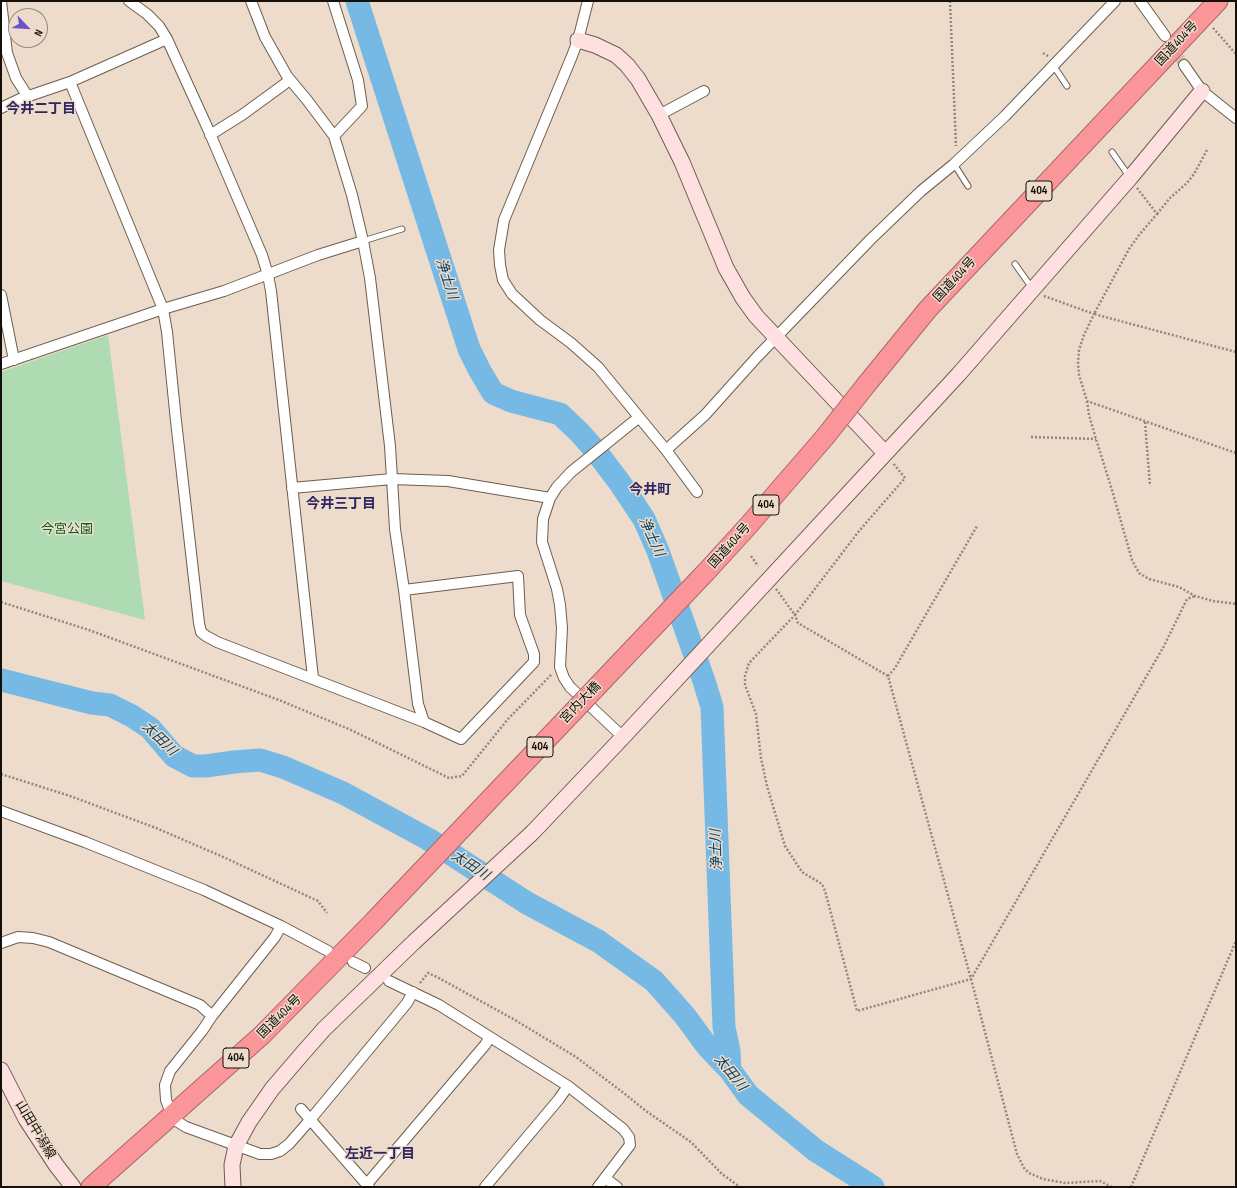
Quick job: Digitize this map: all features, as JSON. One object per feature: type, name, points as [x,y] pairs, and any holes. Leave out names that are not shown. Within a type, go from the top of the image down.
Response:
[{"type":"highway","name":"国道404号","points":[[706,572],[825,437],[928,309],[1218,1]]},
{"type":"highway","name":"宮内大橋","points":[[374,921],[706,572]]},
{"type":"highway","name":"国道404号","points":[[91,1187],[262,1035],[374,921]]},
{"type":"street","points":[[1,1],[7,53],[16,78],[28,96]]},
{"type":"street","points":[[129,1],[147,14],[159,26],[167,39],[262,255],[268,275],[271,291],[313,678]]},
{"type":"street","points":[[251,1],[265,37],[290,80],[334,136],[352,195],[370,278],[390,446],[395,529],[418,704],[424,722]]},
{"type":"street","points":[[333,1],[358,80],[362,106],[334,136]]},
{"type":"street","points":[[588,1],[578,40],[504,220],[499,250],[503,280],[512,294],[540,320],[571,343],[598,367],[638,418],[666,450],[697,492]]},
{"type":"street","points":[[666,450],[705,415],[828,283],[877,234],[921,191],[954,164],[1005,116],[1115,1]]},
{"type":"street","points":[[1140,1],[1165,36]]},
{"type":"street","points":[[1,108],[28,96],[70,82],[167,39]]},
{"type":"street","points":[[578,40],[607,50],[627,65],[638,79],[659,114],[682,162],[726,268],[743,298],[756,316],[776,338],[885,453]]},
{"type":"street","points":[[1184,65],[1202,91],[1236,118]]},
{"type":"street","points":[[210,135],[242,115],[290,80]]},
{"type":"street","points":[[70,82],[163,309],[167,332],[201,632],[223,644],[262,660],[313,678],[424,722],[462,739],[534,662],[534,654],[520,615],[518,576],[404,590]]},
{"type":"street","points":[[659,114],[704,91]]},
{"type":"street","points":[[233,1187],[232,1164],[236,1146],[249,1122],[272,1089],[324,1028],[533,832],[623,737],[958,375],[1130,178],[1202,91]]},
{"type":"street","points":[[1,364],[163,309],[224,291],[318,255],[363,241]]},
{"type":"street","points":[[1,295],[14,360]]},
{"type":"street","points":[[623,737],[570,687],[564,678],[560,667],[562,628],[560,604],[542,542],[542,519],[550,498],[557,487],[571,472],[638,418]]},
{"type":"street","points":[[292,488],[392,479],[448,480],[550,498]]},
{"type":"street","points":[[1,811],[85,842],[204,890],[281,926],[328,951]]},
{"type":"street","points":[[281,926],[276,937],[170,1071],[165,1085],[166,1100],[172,1116],[186,1127],[260,1154],[271,1154],[280,1151],[289,1144],[310,1120],[406,1003],[413,992]]},
{"type":"street","points":[[1,943],[18,937],[33,938],[49,942],[200,1005],[212,1016]]},
{"type":"street","points":[[353,962],[365,968]]},
{"type":"street","points":[[389,981],[439,1005],[568,1086],[623,1129],[629,1137],[630,1145],[598,1187]]},
{"type":"street","points":[[301,1109],[368,1185],[485,1045],[490,1037]]},
{"type":"street","name":"山田中潟線","points":[[1,1070],[26,1118],[56,1165],[73,1187]]},
{"type":"street","points":[[485,1187],[559,1099],[568,1086]]},
{"type":"street","points":[[606,1178],[617,1187]]},
{"type":"lane","points":[[1053,65],[1067,86]]},
{"type":"lane","points":[[1112,152],[1130,178]]},
{"type":"lane","points":[[954,164],[968,186]]},
{"type":"lane","points":[[363,241],[402,229]]},
{"type":"lane","points":[[1015,264],[1033,290]]},
{"type":"path","points":[[950,1],[956,120],[956,149],[954,164]]},
{"type":"path","points":[[1211,26],[1236,54]]},
{"type":"path","points":[[1207,150],[1194,174],[1187,183],[1170,198],[1129,249],[1094,314],[1082,342],[1078,363],[1079,375],[1087,402],[1089,415],[1132,560],[1136,568],[1142,575],[1149,579],[1179,587],[1195,596],[1228,604],[1236,604]]},
{"type":"path","points":[[1130,178],[1157,214]]},
{"type":"path","points":[[1033,290],[1038,294],[1094,314],[1236,352]]},
{"type":"path","points":[[1087,402],[1236,453]]},
{"type":"path","points":[[1145,422],[1150,486]]},
{"type":"path","points":[[1031,437],[1096,439]]},
{"type":"path","points":[[885,453],[905,478],[859,531],[795,615],[749,664],[746,670],[745,686],[756,714],[761,758],[767,786],[785,846],[802,872],[822,884],[858,1011],[971,979],[1164,646],[1187,599],[1195,596]]},
{"type":"path","points":[[888,676],[895,668],[977,526]]},
{"type":"path","points":[[751,556],[758,566]]},
{"type":"path","points":[[775,588],[795,615],[798,623],[888,676],[1017,1154],[1024,1168],[1029,1173],[1051,1181],[1065,1183],[1100,1181],[1112,1187]]},
{"type":"path","points":[[1,602],[89,630],[279,700],[351,730],[449,778],[462,776],[508,719],[560,667]]},
{"type":"path","points":[[1,774],[70,796],[156,828],[318,901],[327,913]]},
{"type":"path","points":[[1131,1187],[1236,941]]},
{"type":"path","points":[[413,992],[428,973],[515,1020],[576,1057],[646,1111],[691,1142],[722,1174],[740,1187]]},
{"type":"green space","name":"今宮公園","points":[[108,335],[145,620],[1,581],[1,372]]},
{"type":"waterway","name":"浄土川","points":[[357,1],[469,349],[480,371],[493,393],[511,401],[560,414],[595,450],[620,483],[644,519],[658,551],[704,681],[712,707],[724,1027],[729,1051],[730,1070]]},
{"type":"waterway","name":"太田川","points":[[1,680],[92,703],[110,705],[132,716],[150,728],[174,756],[193,766],[260,760],[283,767],[343,793],[428,839],[527,903],[598,941],[654,981],[685,1016],[707,1046],[730,1070],[748,1095],[815,1150],[873,1187]]},
{"type":"tunnel","points":[[1171,45],[1184,65]]},
{"type":"district","name":"今井二丁目","points":[[41,109]]},
{"type":"district","name":"今井町","points":[[650,490]]},
{"type":"district","name":"今井三丁目","points":[[341,504]]},
{"type":"district","name":"左近一丁目","points":[[380,1154]]}]
